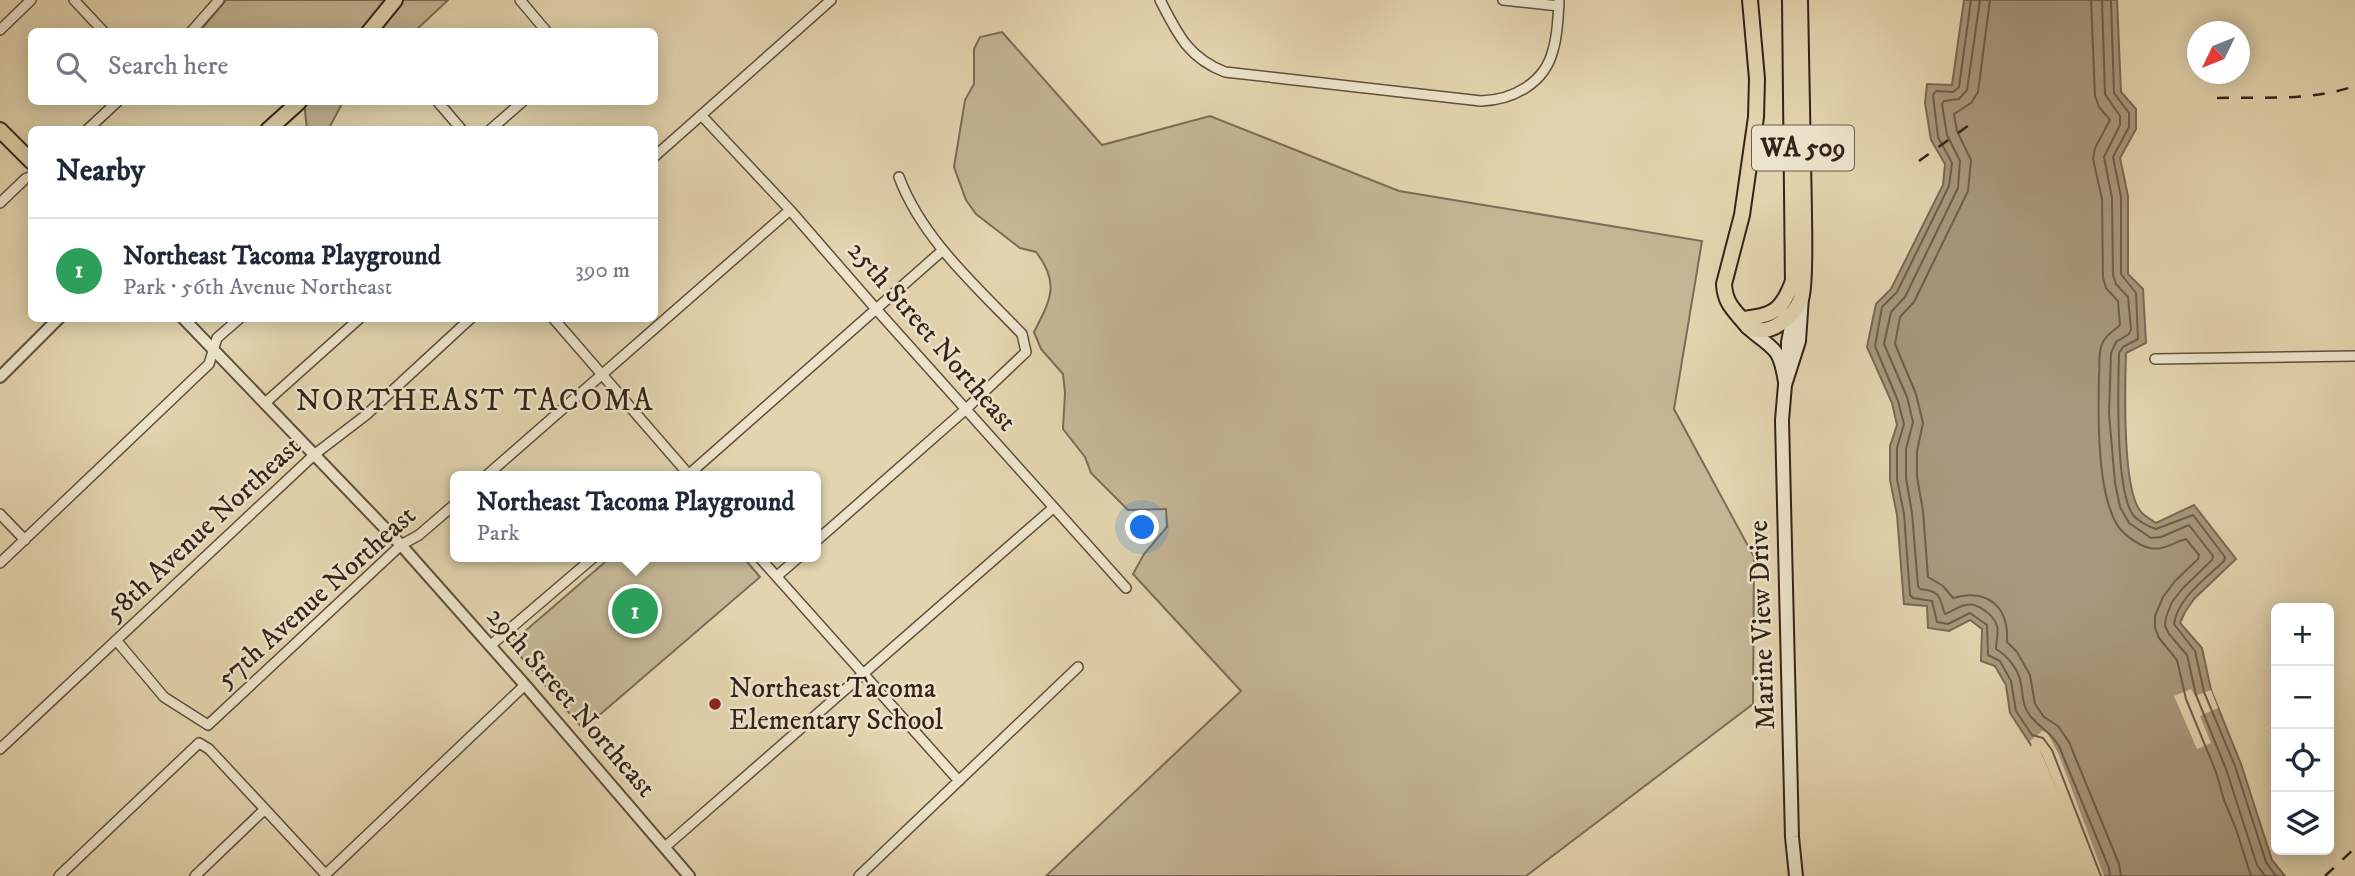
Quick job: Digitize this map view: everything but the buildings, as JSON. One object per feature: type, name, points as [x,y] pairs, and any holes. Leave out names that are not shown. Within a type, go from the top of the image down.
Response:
[{"type":"main road","points":[[372,28],[395,0]]},
{"type":"main road","points":[[1751,0],[1757,79],[1756,117],[1742,215],[1724,284],[1728,304],[1755,329],[1774,327],[1794,311],[1802,297]]},
{"type":"main road","name":"Marine View Drive","points":[[1790,0],[1794,311],[1788,342],[1782,421],[1792,837],[1796,876]]},
{"type":"main road","name":"Marine View Drive","points":[[1787,380],[1799,341],[1802,297],[1804,235],[1800,0]]},
{"type":"main road","points":[[272,126],[296,105]]},
{"type":"main road","points":[[0,130],[28,158]]},
{"type":"main road","points":[[1748,321],[1770,314],[1782,306],[1793,281]]},
{"type":"main road","points":[[1748,321],[1777,354],[1787,380]]},
{"type":"main road","points":[[1774,327],[1788,342]]},
{"type":"street","points":[[0,30],[31,0]]},
{"type":"street","points":[[74,0],[100,28]]},
{"type":"street","points":[[194,28],[219,0]]},
{"type":"street","points":[[520,0],[544,28]]},
{"type":"street","points":[[658,154],[831,0]]},
{"type":"street","points":[[1160,0],[1175,30],[1194,55],[1225,72],[1481,101],[1512,95],[1522,90],[1538,77],[1551,58],[1554,47],[1559,3],[1503,0]]},
{"type":"street","points":[[91,126],[114,105]]},
{"type":"street","points":[[441,105],[459,126]]},
{"type":"street","points":[[495,126],[519,105]]},
{"type":"street","name":"25th Street Northeast","points":[[702,116],[790,209],[965,410],[1126,588]]},
{"type":"street","points":[[821,537],[965,410],[1026,352],[1022,334],[943,250],[906,196],[899,177]]},
{"type":"street","points":[[0,203],[28,178]]},
{"type":"street","points":[[492,471],[790,209]]},
{"type":"street","points":[[695,471],[943,250]]},
{"type":"street","points":[[0,377],[55,322]]},
{"type":"street","name":"29th Street Northeast","points":[[187,322],[401,545],[491,645],[689,876]]},
{"type":"street","points":[[0,564],[209,364],[217,338],[235,322]]},
{"type":"street","points":[[265,403],[355,322]]},
{"type":"street","name":"58th Avenue Northeast","points":[[0,749],[315,454],[366,415],[467,322]]},
{"type":"street","points":[[556,322],[685,471]]},
{"type":"street","points":[[2155,359],[2355,356]]},
{"type":"street","name":"57th Avenue Northeast","points":[[116,640],[164,696],[208,725],[401,545],[419,536],[450,508]]},
{"type":"street","points":[[665,847],[1053,508]]},
{"type":"street","points":[[0,514],[25,540]]},
{"type":"street","points":[[491,645],[588,562]]},
{"type":"street","points":[[764,562],[959,781]]},
{"type":"street","points":[[777,576],[793,562]]},
{"type":"street","points":[[859,876],[1078,667]]},
{"type":"street","points":[[59,876],[199,743],[209,749],[327,875],[525,685]]},
{"type":"street","points":[[195,876],[265,809]]},
{"type":"shaded area","points":[[226,0],[448,0],[418,28],[202,28]]},
{"type":"shaded area","points":[[1002,32],[1102,145],[1210,116],[1399,191],[1702,241],[1674,409],[1754,557],[1753,704],[1526,876],[1046,876],[1241,691],[1133,574],[1144,554],[1167,527],[1166,509],[1128,510],[1091,473],[1085,457],[1063,429],[1063,374],[1041,349],[1034,332],[1045,310],[1050,291],[1044,263],[1036,252],[1020,248],[976,214],[966,200],[954,167],[965,100],[974,84],[974,49],[980,37]]},
{"type":"shaded area","points":[[304,105],[341,105],[330,126],[307,126]]},
{"type":"shaded area","points":[[605,562],[747,562],[760,577],[583,729],[510,644]]},
{"type":"water","points":[[1964,0],[2117,0],[2121,92],[2136,109],[2136,129],[2120,158],[2128,196],[2128,274],[2143,289],[2146,343],[2126,353],[2126,434],[2130,478],[2139,509],[2146,517],[2156,523],[2194,505],[2236,559],[2194,599],[2180,623],[2202,648],[2211,690],[2241,764],[2272,860],[2285,876],[2095,876],[2038,743],[2031,745],[2010,713],[2006,685],[1995,666],[1981,661],[1982,629],[1970,620],[1949,631],[1928,628],[1927,606],[1904,604],[1897,515],[1890,480],[1890,446],[1897,425],[1892,403],[1867,347],[1876,304],[1891,289],[1943,185],[1945,164],[1931,140],[1925,103],[1927,84],[1952,85]]},
{"type":"pier","points":[[2191,689],[2195,696],[2211,690],[2218,708],[2200,716],[2211,743],[2197,749],[2174,696]]},
{"type":"pier","points":[[2042,731],[2047,732],[2059,755],[2104,876],[2092,876],[2042,754],[2038,747],[2032,746],[2030,741]]},
{"type":"railway","points":[[2217,98],[2304,96],[2355,86]]},
{"type":"railway","points":[[1919,161],[1972,123]]},
{"type":"railway","points":[[2325,876],[2355,848]]},
{"type":"place","name":"Northeast Tacoma Playground","points":[[635,611]]},
{"type":"place","name":"Northeast Tacoma Elementary School","points":[[715,704]]},
{"type":"district","name":"NORTHEAST TACOMA","points":[[475,401]]}]
